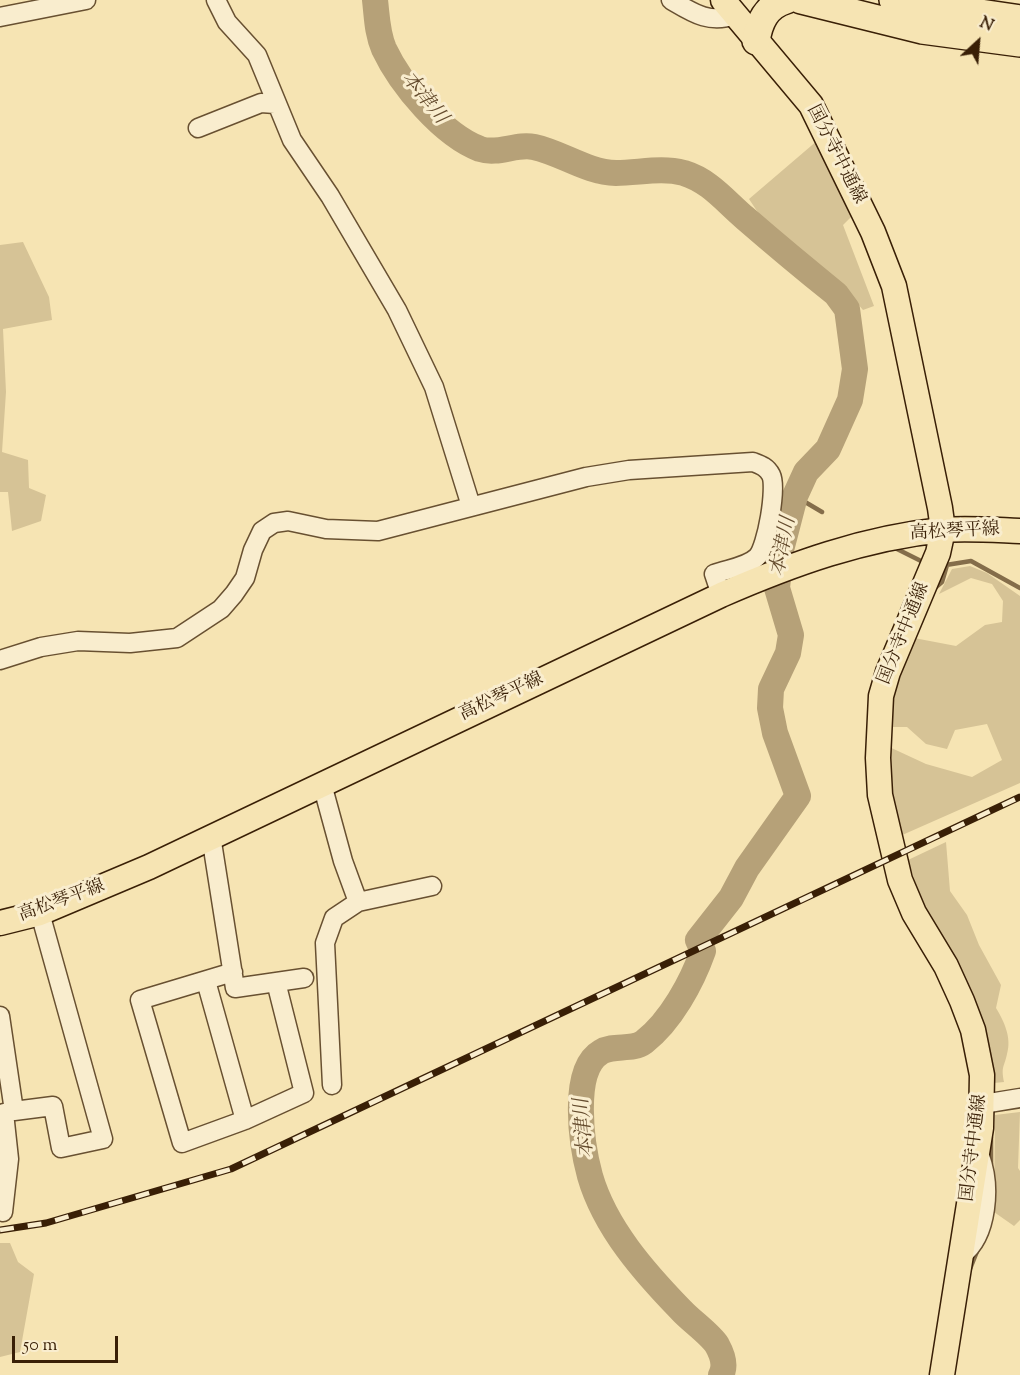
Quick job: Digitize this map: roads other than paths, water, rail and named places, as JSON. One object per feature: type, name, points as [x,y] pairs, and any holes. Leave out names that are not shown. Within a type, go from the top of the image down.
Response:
[{"type":"highway","points":[[756,41],[761,20],[765,14],[786,0]]},
{"type":"highway","points":[[801,0],[922,30],[1020,43]]},
{"type":"highway","points":[[893,0],[1020,19]]},
{"type":"main road","name":"国分寺中通線","points":[[729,8],[812,105],[873,232],[894,286],[943,530],[938,553],[888,672],[881,696],[878,749],[879,786],[900,880],[914,913],[946,966],[974,1030],[982,1075],[983,1104],[942,1375]]},
{"type":"main road","name":"高松琴平線","points":[[0,923],[40,913],[149,867],[721,595],[796,564],[886,538],[943,530],[1020,531]]},
{"type":"street","points":[[0,16],[86,0]]},
{"type":"street","points":[[216,0],[227,22],[257,55],[275,104],[292,140],[330,196],[397,310],[434,387],[471,506]]},
{"type":"street","points":[[671,0],[700,17],[720,20],[729,8]]},
{"type":"street","points":[[198,128],[261,103],[275,104]]},
{"type":"street","points":[[0,660],[40,647],[78,641],[130,643],[177,638],[221,609],[234,594],[245,578],[253,550],[262,531],[274,523],[288,521],[326,529],[378,531],[586,477],[629,470],[753,462],[764,466],[772,476],[774,488],[764,546],[751,562],[714,574],[721,595]]},
{"type":"street","points":[[322,784],[343,861],[358,902]]},
{"type":"street","points":[[211,836],[235,988],[304,978]]},
{"type":"street","points":[[332,1085],[326,943],[333,918],[358,902],[432,886]]},
{"type":"street","points":[[3,1212],[9,1159],[4,1113],[54,1106],[61,1148],[103,1139],[40,913]]},
{"type":"street","points":[[233,972],[140,1000],[182,1143],[245,1120],[304,1093],[276,982]]},
{"type":"street","points":[[206,981],[245,1120]]},
{"type":"street","points":[[0,1016],[14,1112]]},
{"type":"street","points":[[983,1104],[1020,1098]]},
{"type":"waterway","name":"本津川","points":[[375,0],[380,37],[391,63],[424,107],[452,133],[480,149],[501,150],[528,146],[605,172],[667,170],[684,173],[702,181],[836,294],[847,309],[855,369],[850,400],[828,449],[806,472],[795,496],[781,550],[777,588],[791,635],[788,653],[771,689],[770,708],[775,733],[798,796],[747,868],[731,898],[698,940],[703,951],[687,988],[672,1012],[654,1033],[639,1045],[612,1048],[601,1052],[591,1061],[582,1091],[584,1147],[590,1176],[605,1214],[640,1265],[717,1345],[723,1360],[721,1375]]},
{"type":"waterway","points":[[795,496],[822,512]]},
{"type":"waterway","points":[[895,548],[921,561]]},
{"type":"waterway","points":[[946,565],[971,561],[1020,588]]},
{"type":"waterway","points":[[935,588],[942,582],[947,565]]},
{"type":"waterway","points":[[991,1137],[991,1164]]},
{"type":"waterway","points":[[970,1269],[978,1249]]},
{"type":"railway","points":[[0,1230],[46,1223],[231,1169],[1020,797]]}]
